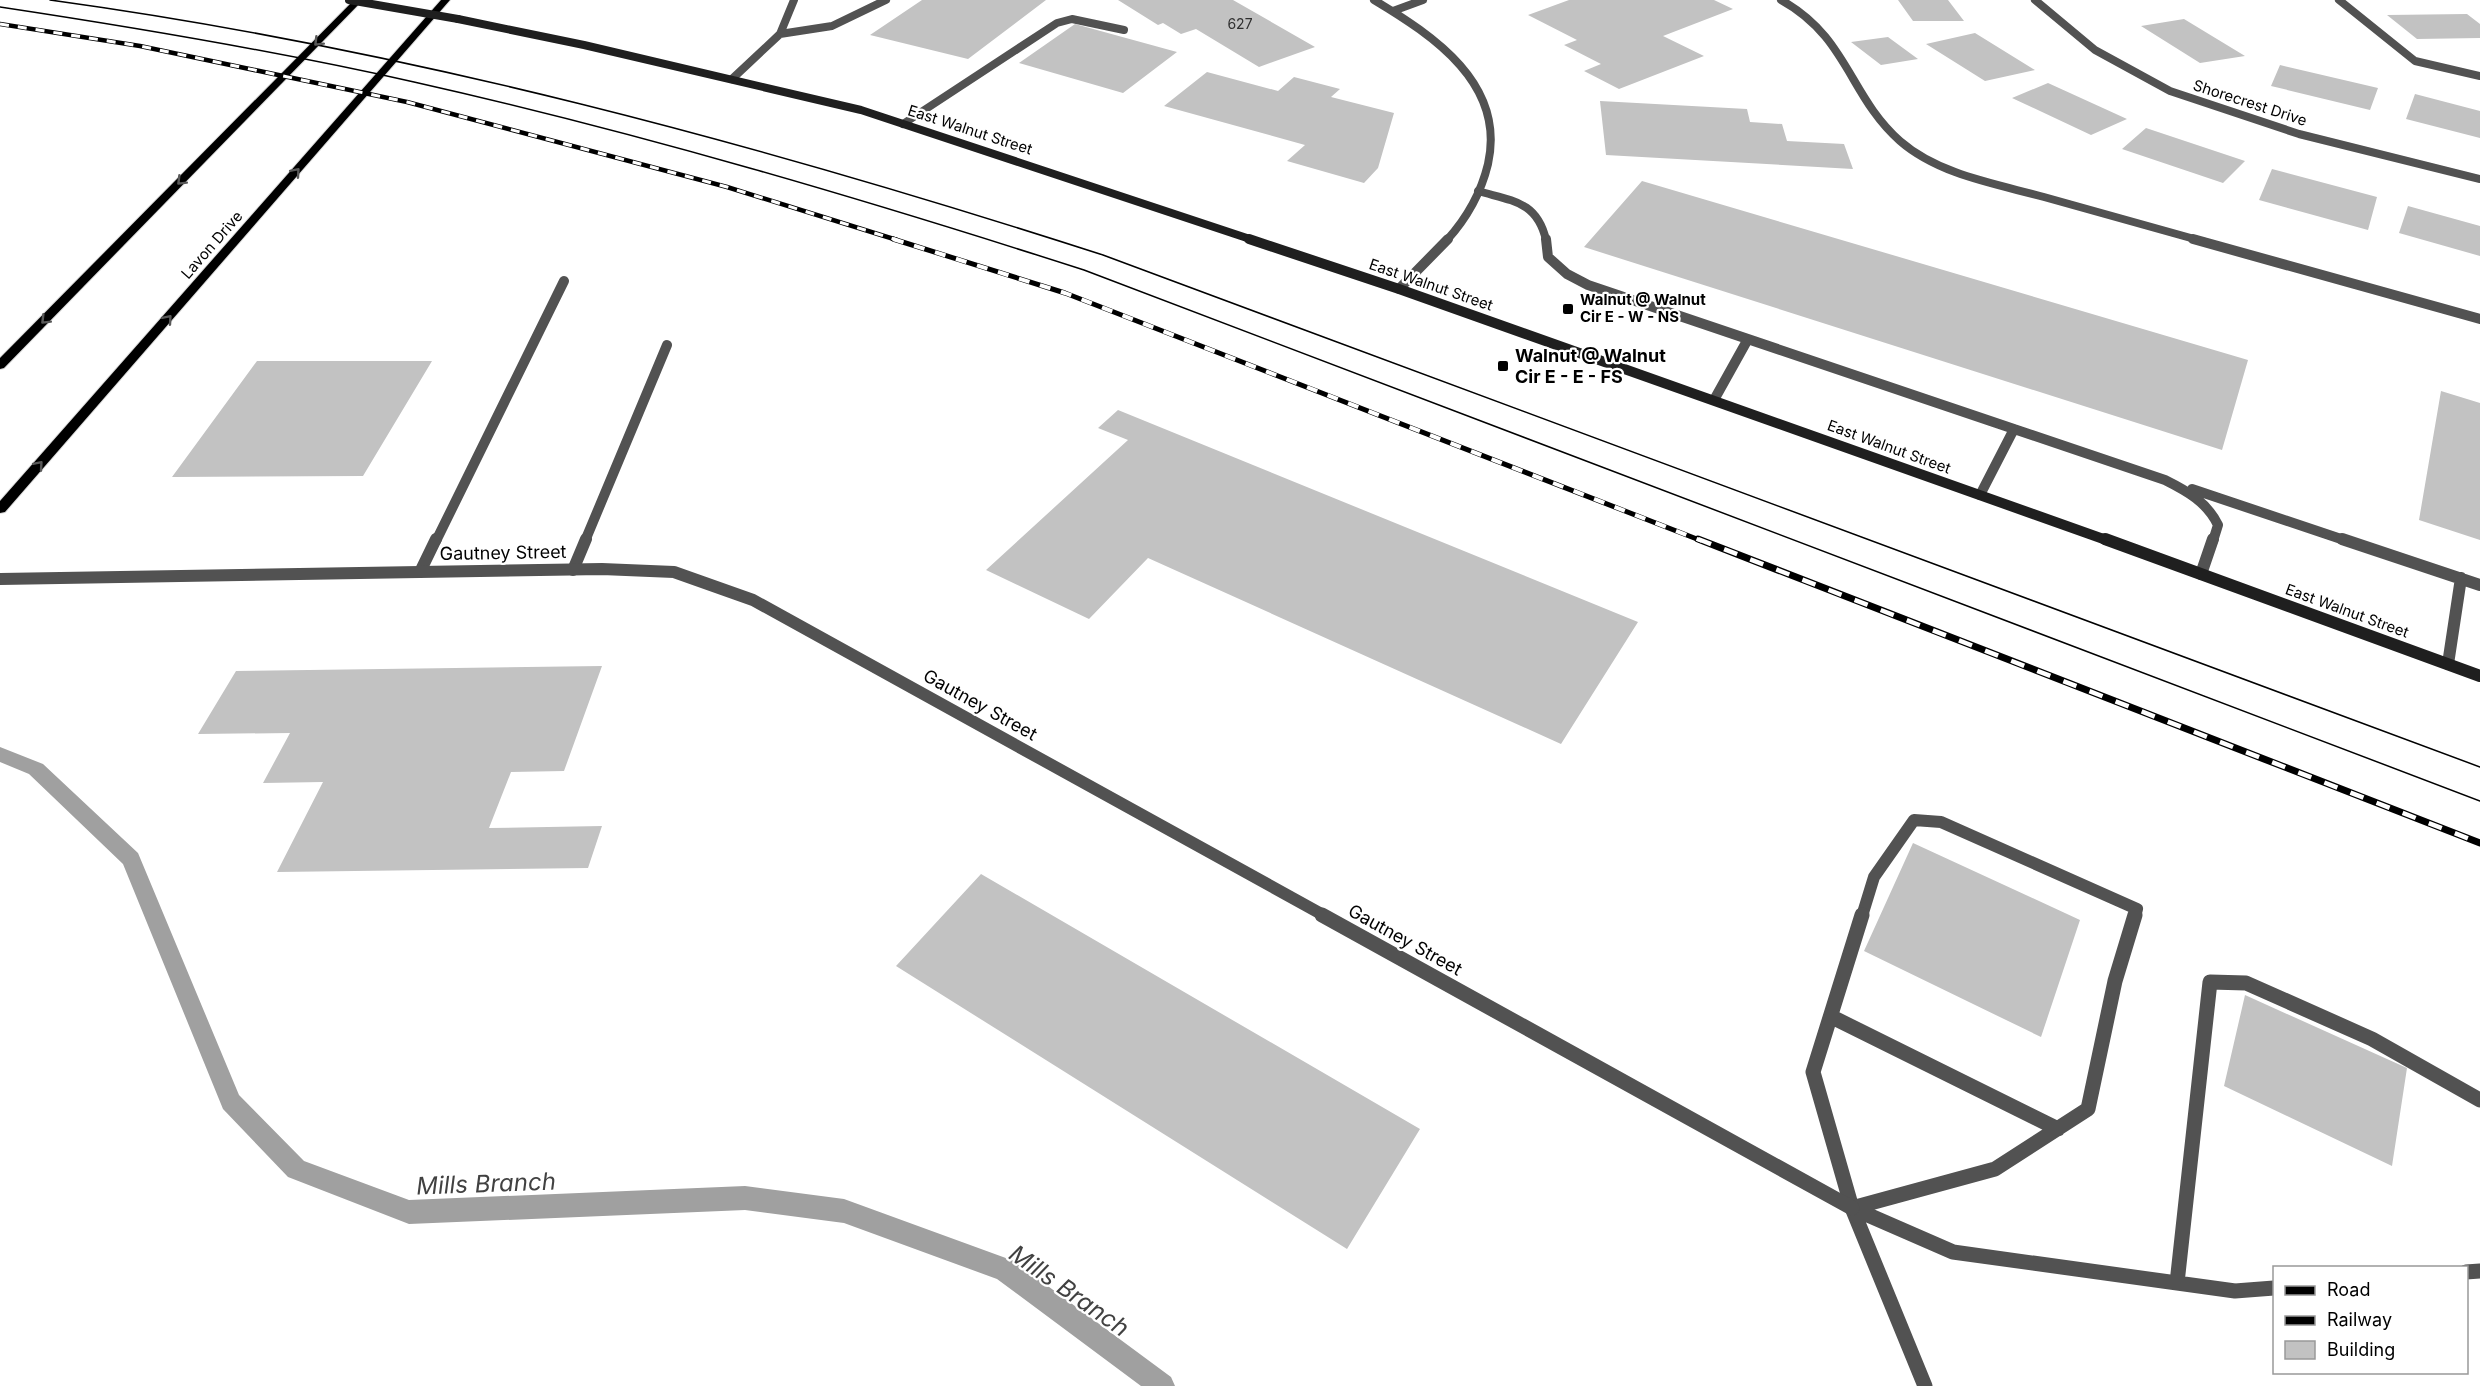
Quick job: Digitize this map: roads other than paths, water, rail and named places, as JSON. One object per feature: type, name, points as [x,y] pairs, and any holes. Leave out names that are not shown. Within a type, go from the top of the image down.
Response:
[{"type":"main road","points":[[0,365],[359,0]]},
{"type":"main road","name":"Lavon Drive","points":[[0,509],[446,0]]},
{"type":"street","name":"East Walnut Street","points":[[349,0],[458,19],[732,79],[861,110],[1399,289],[2201,574],[2480,676]]},
{"type":"street","points":[[732,79],[780,34],[794,0]]},
{"type":"street","points":[[780,34],[832,26],[886,0]]},
{"type":"street","points":[[1374,0],[1435,38],[1466,69],[1487,106],[1492,135],[1487,175],[1464,219],[1399,289]]},
{"type":"street","points":[[1394,11],[1423,0]]},
{"type":"street","points":[[1781,0],[1806,13],[1820,26],[1877,114],[1897,138],[1915,153],[1941,166],[1971,177],[2480,319]]},
{"type":"street","name":"Shorecrest Drive","points":[[2036,0],[2095,50],[2170,91],[2299,134],[2480,179]]},
{"type":"street","points":[[2338,0],[2415,61],[2480,76]]},
{"type":"street","points":[[903,124],[1058,23],[1072,19],[1124,30]]},
{"type":"street","points":[[1478,191],[1529,207],[1541,218],[1546,233],[1548,257],[1566,274],[1588,285],[2480,585]]},
{"type":"street","points":[[420,572],[564,281]]},
{"type":"street","points":[[1714,400],[1748,339]]},
{"type":"street","points":[[573,570],[667,345]]},
{"type":"street","points":[[1980,495],[2014,429]]},
{"type":"street","points":[[2165,480],[2195,496],[2212,510],[2218,525],[2201,574]]},
{"type":"street","name":"Gautney Street","points":[[0,579],[573,570],[674,572],[753,600],[1852,1208],[1953,1252],[2235,1291],[2273,1288]]},
{"type":"street","points":[[2448,664],[2461,578]]},
{"type":"street","points":[[1852,1208],[1995,1168],[2088,1109],[2115,981],[2138,909],[1941,822],[1914,820],[1874,877],[1813,1072],[1852,1208],[1925,1386]]},
{"type":"street","points":[[2177,1282],[2210,982],[2246,983],[2372,1039],[2480,1100]]},
{"type":"street","points":[[1832,1017],[2058,1129]]},
{"type":"waterway","name":"Mills Branch","points":[[0,754],[36,769],[131,859],[231,1102],[296,1169],[409,1212],[745,1198],[844,1211],[1005,1270],[1162,1386]]},
{"type":"tram line","points":[[50,0],[184,20],[450,73],[713,138],[974,214],[1103,255],[2480,767]]},
{"type":"tram line","points":[[0,7],[259,50],[499,102],[751,168],[1084,270],[2480,801]]},
{"type":"railway","points":[[0,24],[140,46],[407,102],[727,187],[897,240]]},
{"type":"railway","points":[[893,239],[1065,293],[1702,541]]},
{"type":"railway","points":[[1698,539],[2480,843]]},
{"type":"place","name":"Walnut @ Walnut Cir E - W - NS","points":[[1568,309]]},
{"type":"place","name":"Walnut @ Walnut Cir E - E - FS","points":[[1503,366]]}]
